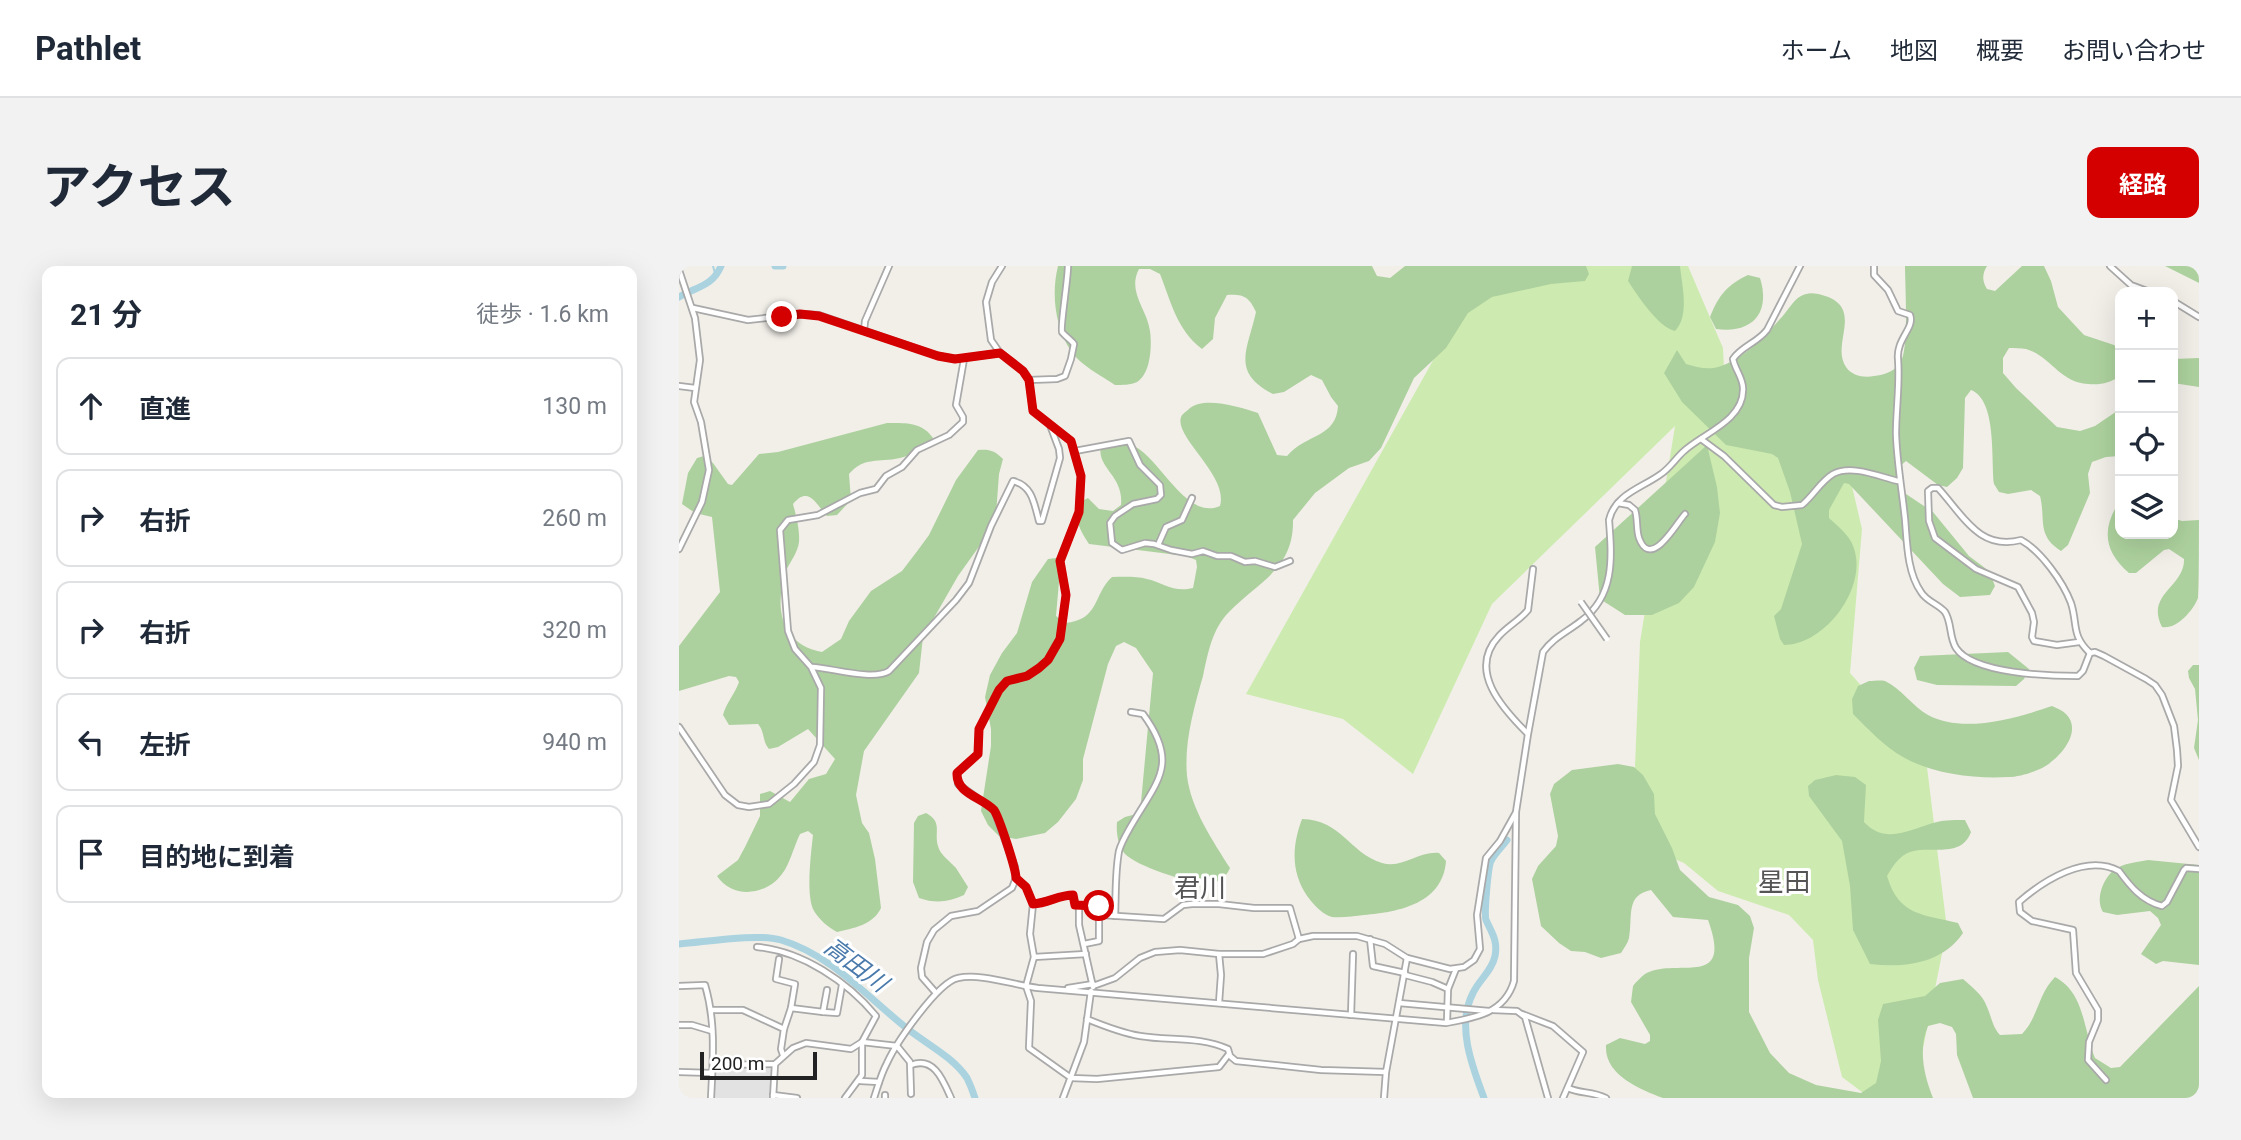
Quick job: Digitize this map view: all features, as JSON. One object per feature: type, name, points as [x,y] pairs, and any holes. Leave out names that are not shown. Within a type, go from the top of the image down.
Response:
[{"type":"street","points":[[864,331],[865,321],[889,266]]},
{"type":"street","points":[[936,993],[922,977],[921,968],[925,949],[934,930],[951,916],[978,911],[1011,888],[1016,878],[1015,867],[998,818],[987,804],[958,784],[957,773],[978,754],[979,729],[999,690],[1007,681],[1027,676],[1039,668],[1048,660],[1060,639],[1066,595],[1060,561],[1079,512],[1081,498],[1081,476],[1075,451],[1066,435],[1033,411],[1029,380],[1023,371],[1000,353],[992,340],[986,302],[992,282],[1002,266]]},
{"type":"street","points":[[1029,380],[1065,376],[1072,359],[1074,344],[1063,334],[1061,326],[1068,287],[1068,266]]},
{"type":"street","points":[[874,1098],[897,1046],[936,993],[947,981],[959,977],[1063,990],[1093,988],[1219,1003],[1447,1022],[1469,1019],[1491,1011],[1506,999],[1514,981],[1516,812],[1543,652],[1551,641],[1595,609],[1607,588],[1611,569],[1609,520],[1618,503],[1662,474],[1683,451],[1725,422],[1741,399],[1744,389],[1734,359],[1738,352],[1760,340],[1800,266]]},
{"type":"street","points":[[1874,266],[1874,275],[1888,290],[1898,311],[1910,315],[1912,321],[1898,346],[1896,431],[1907,547],[1914,578],[1923,595],[1947,615],[1953,641],[1960,652],[1975,661],[2022,674],[2078,676],[2083,671],[2090,653]]},
{"type":"street","points":[[2110,266],[2136,287]]},
{"type":"street","points":[[679,270],[693,308],[700,354],[694,402],[701,422],[709,470],[702,502],[679,549]]},
{"type":"street","points":[[2178,304],[2199,317]]},
{"type":"street","points":[[693,308],[748,320],[812,314],[938,356],[964,359],[1000,353]]},
{"type":"street","points":[[679,727],[731,800],[739,805],[750,807],[769,804],[809,770],[820,748],[821,688],[811,667],[795,649],[788,631],[780,530],[783,524],[792,518],[818,515],[860,493],[876,489],[917,450],[939,440],[963,422],[956,405],[964,359]]},
{"type":"street","points":[[679,386],[695,388]]},
{"type":"street","points":[[811,667],[872,675],[883,675],[889,671],[969,583],[991,526],[1013,481],[1025,486],[1031,493],[1039,521],[1042,521],[1060,458],[1049,423]]},
{"type":"street","points":[[1701,439],[1732,463],[1769,501],[1782,507],[1802,505],[1830,477],[1841,472],[1862,472],[1899,481]]},
{"type":"street","points":[[1075,451],[1129,441],[1140,465],[1160,485],[1161,495],[1152,501],[1133,504],[1115,516],[1110,523],[1110,540],[1122,550],[1145,543],[1192,554],[1203,551],[1217,556],[1231,556],[1245,562],[1255,561],[1275,567],[1290,561]]},
{"type":"street","points":[[2079,642],[2057,645],[2034,640],[2032,613],[2018,587],[1976,569],[1935,538],[1929,521],[1929,491],[1932,488],[1938,488],[1982,538],[2011,543],[2021,540],[2043,556],[2071,605],[2079,642],[2090,653]]},
{"type":"street","points":[[1157,545],[1166,527],[1182,520],[1192,498]]},
{"type":"street","points":[[1618,503],[1629,505],[1635,510],[1640,540],[1647,548],[1667,540],[1685,514]]},
{"type":"street","points":[[1528,734],[1494,694],[1487,673],[1487,660],[1498,637],[1528,610],[1533,569]]},
{"type":"street","points":[[1581,602],[1607,639]]},
{"type":"street","points":[[2090,653],[2104,656],[2146,679],[2162,695],[2173,726],[2177,750],[2178,766],[2171,800],[2199,847]]},
{"type":"street","points":[[1115,916],[1119,849],[1157,783],[1163,767],[1161,745],[1153,730],[1143,714],[1132,712]]},
{"type":"street","points":[[1093,988],[1115,978],[1140,958],[1155,952],[1180,950],[1219,954],[1263,954],[1293,944],[1299,939],[1345,935],[1385,944],[1407,958],[1457,969],[1470,964],[1477,956],[1480,937],[1477,915],[1482,892],[1483,867],[1516,812]]},
{"type":"street","points":[[2106,1080],[2088,1060],[2090,1035],[2098,1020],[2098,1010],[2076,973],[2074,930],[2032,921],[2020,912],[2019,902],[2029,893],[2064,873],[2097,866],[2119,871],[2132,889],[2154,904],[2162,906],[2167,902],[2184,870],[2199,869]]},
{"type":"street","points":[[1016,878],[1026,887],[1033,904],[1030,934],[1034,957],[1025,986],[1031,1001],[1029,1048],[1071,1079],[1097,1079],[1219,1067],[1229,1054]]},
{"type":"street","points":[[1033,904],[1063,895],[1073,895],[1075,905],[1099,906],[1099,941],[1084,944]]},
{"type":"street","points":[[1099,914],[1164,919],[1183,905],[1206,903],[1254,908],[1290,908],[1299,939]]},
{"type":"street","points":[[1063,1098],[1084,1042],[1093,988],[1079,925],[1079,906]]},
{"type":"street","points":[[1370,939],[1372,964],[1448,989]]},
{"type":"street","points":[[757,947],[814,964],[876,1016],[862,1042],[862,1075],[845,1098]]},
{"type":"street","points":[[1034,957],[1086,954]]},
{"type":"street","points":[[1219,954],[1219,1003]]},
{"type":"street","points":[[1352,1015],[1353,954]]},
{"type":"street","points":[[1384,1098],[1386,1072],[1407,958]]},
{"type":"street","points":[[779,960],[775,977],[795,984],[784,1029],[781,1049],[783,1055]]},
{"type":"street","points":[[1381,968],[1382,961]]},
{"type":"street","points":[[1447,1022],[1448,989],[1457,969]]},
{"type":"street","points":[[679,986],[705,985],[712,1010],[714,1065],[711,1098]]},
{"type":"street","points":[[791,1008],[837,1013],[842,985]]},
{"type":"street","points":[[823,1012],[827,990]]},
{"type":"street","points":[[1399,1003],[1475,1011],[1517,1011],[1553,1026],[1583,1052],[1563,1098]]},
{"type":"street","points":[[712,1010],[743,1010],[784,1029]]},
{"type":"street","points":[[1522,1014],[1548,1098]]},
{"type":"street","points":[[1087,1019],[1142,1037],[1226,1047],[1232,1059],[1242,1062],[1321,1070],[1386,1072]]},
{"type":"street","points":[[679,1025],[692,1025],[712,1031]]},
{"type":"street","points":[[797,1098],[773,1097],[775,1064],[793,1048],[806,1043],[851,1049],[862,1042],[897,1046],[910,1062],[911,1094]]},
{"type":"street","points":[[910,1066],[923,1062],[930,1064],[942,1079],[951,1098]]},
{"type":"street","points":[[714,1065],[775,1064]]},
{"type":"street","points":[[679,1072],[712,1073]]},
{"type":"street","points":[[860,1080],[879,1082]]},
{"type":"street","points":[[1568,1088],[1591,1091],[1606,1098]]},
{"type":"green space","points":[[1058,266],[1372,266],[1377,276],[1390,278],[1405,266],[1586,266],[1589,274],[1585,281],[1551,284],[1492,297],[1468,313],[1446,348],[1414,378],[1381,448],[1369,461],[1349,468],[1315,493],[1293,520],[1288,551],[1273,573],[1229,612],[1218,626],[1193,713],[1186,763],[1189,788],[1198,812],[1230,868],[1224,877],[1217,881],[1195,882],[1154,870],[1125,854],[1119,843],[1117,822],[1140,813],[1153,673],[1136,648],[1124,642],[1116,646],[1108,664],[1083,759],[1083,780],[1076,799],[1058,822],[1045,833],[1016,839],[999,836],[988,825],[981,811],[991,746],[985,697],[990,675],[1017,633],[1032,582],[1048,559],[1056,558],[1060,570],[1056,616],[1065,623],[1076,621],[1090,612],[1112,577],[1138,577],[1175,588],[1193,588],[1196,560],[1186,556],[1089,544],[1079,525],[1078,503],[1088,498],[1099,509],[1113,511],[1121,505],[1118,486],[1102,460],[1101,446],[1129,444],[1151,459],[1183,496],[1207,508],[1220,506],[1216,481],[1184,433],[1182,415],[1190,408],[1213,403],[1258,413],[1277,455],[1287,456],[1326,430],[1336,416],[1338,406],[1322,380],[1311,375],[1284,392],[1273,394],[1251,377],[1245,359],[1256,312],[1251,303],[1242,296],[1227,295],[1215,318],[1213,339],[1202,349],[1186,333],[1160,274],[1150,269],[1139,269],[1135,285],[1150,331],[1148,366],[1137,382],[1115,385],[1080,361],[1061,332],[1055,299]]},
{"type":"green space","points":[[1498,266],[1688,266],[1723,348],[1726,411],[1851,482],[1862,529],[1850,673],[1926,759],[1947,929],[1913,1098],[1870,1098],[1842,1077],[1818,980],[1813,940],[1789,915],[1718,891],[1684,863],[1632,841],[1640,642],[1675,426],[1492,604],[1413,774],[1343,719],[1246,694],[1477,282]]},
{"type":"green space","points":[[1632,266],[1680,266],[1684,309],[1680,325],[1675,331],[1655,318],[1628,281]]},
{"type":"green space","points":[[1905,266],[1987,266],[1983,275],[1984,283],[1987,289],[1995,291],[2022,266],[2044,266],[2058,307],[2084,335],[2115,346],[2115,379],[2101,384],[2078,382],[2062,374],[2035,352],[2015,348],[2009,348],[2003,358],[2003,373],[2057,427],[2080,431],[2095,426],[2115,412],[2115,456],[2092,462],[2088,474],[2090,493],[2068,545],[2061,551],[2045,533],[2040,496],[2031,490],[2008,494],[1999,492],[1994,484],[1989,418],[1985,405],[1971,390],[1965,398],[1963,468],[1957,478],[1947,487],[1938,485],[1906,461],[1899,467],[1903,492],[1933,512],[1969,556],[1989,571],[1995,586],[1990,595],[1960,597],[1943,584],[1849,484],[1844,483],[1829,510],[1829,518],[1845,533],[1855,552],[1854,583],[1847,599],[1827,626],[1799,643],[1784,645],[1774,616],[1781,609],[1802,544],[1790,492],[1778,458],[1772,454],[1726,445],[1682,402],[1664,373],[1677,350],[1686,364],[1710,368],[1727,364],[1760,340],[1798,298],[1811,293],[1835,301],[1842,308],[1845,327],[1842,358],[1846,367],[1859,376],[1878,375],[1896,367],[1903,354],[1906,330]]},
{"type":"green space","points":[[2165,266],[2199,266],[2199,283]]},
{"type":"green space","points":[[1748,275],[1760,278],[1763,290],[1763,301],[1756,318],[1740,328],[1716,329],[1710,317],[1717,303],[1729,287]]},
{"type":"green space","points":[[2199,358],[2199,387],[2178,384],[2178,359]]},
{"type":"green space","points":[[887,423],[919,426],[933,438],[930,445],[912,454],[866,462],[855,468],[849,474],[851,500],[837,515],[827,516],[808,496],[799,498],[793,504],[799,542],[782,584],[781,610],[789,632],[808,648],[822,652],[841,639],[849,621],[871,591],[902,571],[929,535],[956,480],[978,450],[992,451],[1003,459],[999,474],[996,515],[983,541],[958,576],[923,637],[919,673],[864,751],[856,795],[862,823],[869,833],[875,859],[881,908],[868,922],[837,932],[813,909],[810,873],[813,835],[808,831],[800,834],[785,870],[767,887],[749,892],[740,891],[723,883],[717,876],[738,860],[745,847],[760,816],[760,794],[770,791],[790,802],[809,779],[826,774],[835,759],[808,729],[778,747],[769,749],[758,724],[729,725],[723,715],[739,682],[736,677],[729,676],[679,691],[679,646],[720,592],[712,517],[695,513],[682,504],[688,473],[697,458],[704,456],[713,463],[728,484],[732,485],[759,454],[778,452]]},
{"type":"green space","points":[[1707,445],[1720,513],[1715,542],[1694,587],[1679,603],[1652,615],[1625,615],[1600,599],[1595,547]]},
{"type":"green space","points":[[2114,511],[2115,539],[2178,539],[2178,520],[2199,520],[2198,598],[2188,614],[2173,626],[2162,627],[2158,606],[2179,577],[2184,559],[2169,549],[2164,550],[2136,573],[2129,573],[2114,557],[2110,548],[2108,530]]},
{"type":"green space","points":[[2008,652],[2029,669],[2024,679],[2016,686],[1937,685],[1917,680],[1914,668],[1920,656]]},
{"type":"green space","points":[[2193,665],[2199,665],[2199,760],[2194,748],[2198,720],[2195,689],[2188,671]]},
{"type":"green space","points":[[1869,681],[1885,681],[1928,715],[1942,721],[1973,724],[1990,722],[2052,706],[2071,721],[2070,737],[2061,753],[2047,765],[2012,777],[1982,777],[1927,768],[1896,753],[1853,714],[1852,699],[1858,686]]},
{"type":"green space","points":[[1618,764],[1634,767],[1643,775],[1654,794],[1655,814],[1680,870],[1709,897],[1738,905],[1750,916],[1754,928],[1749,958],[1749,1012],[1770,1053],[1789,1073],[1816,1085],[1861,1093],[1876,1083],[1881,1061],[1878,1020],[1883,1004],[1925,996],[1940,983],[1963,979],[1983,999],[2000,1035],[2022,1034],[2032,1021],[2045,991],[2055,977],[2065,984],[2078,1002],[2095,1058],[2111,1068],[2120,1067],[2199,986],[2199,1098],[1973,1098],[1957,1055],[1956,1034],[1952,1027],[1940,1023],[1928,1026],[1923,1044],[1925,1071],[1933,1098],[1663,1098],[1634,1085],[1611,1065],[1606,1045],[1620,1038],[1645,1044],[1650,1041],[1650,1035],[1631,1002],[1633,986],[1645,974],[1657,969],[1707,964],[1713,956],[1714,942],[1708,920],[1673,917],[1651,890],[1637,897],[1634,902],[1629,938],[1621,953],[1601,958],[1585,952],[1571,951],[1541,926],[1532,879],[1538,866],[1556,846],[1558,836],[1550,794],[1554,784],[1572,770]]},
{"type":"green space","points":[[1836,775],[1855,777],[1866,785],[1864,822],[1881,833],[1899,833],[1940,821],[1965,820],[1971,832],[1960,846],[1910,852],[1899,859],[1887,876],[1898,899],[1905,906],[1923,915],[1958,923],[1963,933],[1944,951],[1921,962],[1870,964],[1853,930],[1850,886],[1842,841],[1809,796],[1808,786],[1815,780]]},
{"type":"green space","points":[[926,813],[936,824],[939,849],[968,887],[964,895],[948,901],[937,902],[919,898],[913,882],[914,823],[918,816]]},
{"type":"green space","points":[[1302,819],[1327,825],[1361,852],[1382,863],[1397,864],[1439,853],[1446,861],[1443,875],[1428,896],[1405,908],[1378,914],[1329,916],[1311,901],[1296,872],[1296,841]]},
{"type":"green space","points":[[2148,860],[2199,865],[2199,965],[2163,961],[2156,964],[2141,954],[2161,925],[2150,911],[2117,915],[2103,912],[2100,895],[2110,874],[2122,866]]},
{"type":"shaded area","points":[[719,1065],[773,1067],[772,1098],[713,1098],[714,1069]]},
{"type":"waterway","points":[[713,266],[716,277]]},
{"type":"waterway","points":[[679,297],[709,282],[721,266]]},
{"type":"waterway","points":[[775,266],[783,266]]},
{"type":"waterway","points":[[1484,1098],[1468,1046],[1466,1018],[1473,993],[1495,956],[1495,941],[1486,920],[1488,881],[1491,861],[1507,840]]},
{"type":"waterway","name":"高田川","points":[[679,944],[758,937],[781,940],[800,947],[833,967],[909,1030],[948,1058],[967,1078],[975,1098]]},
{"type":"district","name":"星田","points":[[1784,882]]},
{"type":"district","name":"君川","points":[[1200,888]]},
{"type":"route","points":[[782,317],[812,314],[938,356],[955,359],[1000,353],[1023,371],[1029,380],[1031,404],[1035,414],[1071,441],[1081,476],[1081,498],[1079,512],[1060,561],[1066,595],[1060,639],[1048,660],[1039,668],[1027,676],[1007,681],[999,690],[979,729],[978,754],[957,773],[957,779],[962,788],[980,799],[998,818],[1015,867],[1016,878],[1026,887],[1033,904],[1063,895],[1073,895],[1075,905],[1099,906]]}]
